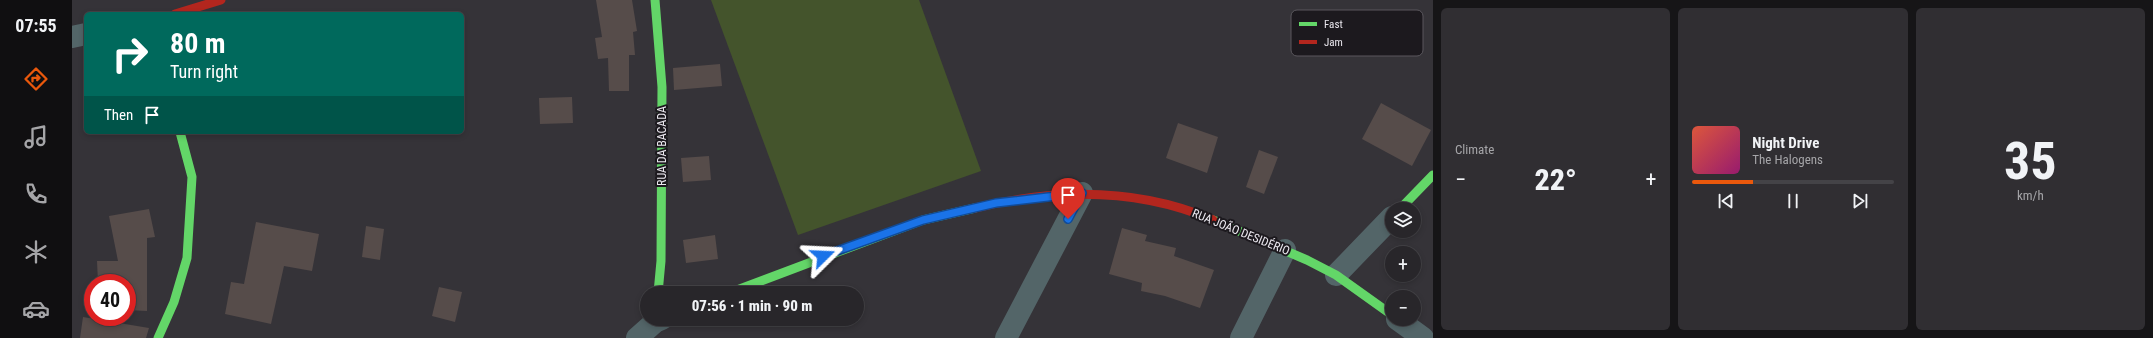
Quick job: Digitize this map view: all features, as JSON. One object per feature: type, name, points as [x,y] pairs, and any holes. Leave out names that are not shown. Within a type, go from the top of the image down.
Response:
[{"type":"street","points":[[182,12],[221,0]]},
{"type":"street","name":"RUA DA BACADA","points":[[655,0],[662,87],[661,261],[659,286]]},
{"type":"street","points":[[72,37],[84,34]]},
{"type":"street","points":[[158,338],[174,302],[188,258],[192,177],[181,134]]},
{"type":"street","points":[[1407,202],[1433,174]]},
{"type":"street","points":[[1006,338],[1082,193]]},
{"type":"street","name":"RUA JOÃO DESIDÉRIO","points":[[748,286],[923,220],[996,203],[1082,193],[1126,196],[1194,212],[1284,250],[1336,275],[1385,311]]},
{"type":"street","points":[[1336,275],[1385,224]]},
{"type":"street","points":[[1241,338],[1284,250]]},
{"type":"street","points":[[637,338],[654,326]]},
{"type":"street","points":[[1407,326],[1423,338]]},
{"type":"green space","points":[[711,0],[919,0],[981,171],[798,235]]},
{"type":"building","points":[[596,0],[632,0],[637,31],[633,32],[635,55],[629,55],[629,91],[609,91],[608,58],[598,59],[595,38],[602,37]]},
{"type":"building","points":[[720,64],[722,86],[674,90],[673,68]]},
{"type":"building","points":[[572,97],[573,123],[540,124],[539,98]]},
{"type":"building","points":[[1381,103],[1431,130],[1412,166],[1362,139]]},
{"type":"building","points":[[1178,123],[1218,137],[1207,173],[1166,158]]},
{"type":"building","points":[[1259,150],[1278,157],[1264,194],[1246,187]]},
{"type":"building","points":[[709,156],[711,180],[683,182],[681,158]]},
{"type":"building","points":[[149,209],[155,237],[147,238],[147,311],[136,310],[136,274],[98,274],[97,261],[118,261],[109,216]]},
{"type":"building","points":[[256,222],[319,234],[312,271],[284,266],[271,324],[225,314],[231,282],[244,284]]},
{"type":"building","points":[[366,226],[384,229],[380,260],[362,257]]},
{"type":"building","points":[[1122,228],[1147,235],[1145,241],[1176,248],[1174,256],[1214,270],[1200,308],[1165,296],[1141,291],[1142,283],[1109,274]]},
{"type":"building","points":[[715,235],[718,259],[686,263],[683,240]]},
{"type":"building","points":[[439,287],[462,292],[455,322],[432,316]]},
{"type":"building","points":[[83,317],[84,326],[136,326],[149,328],[146,338],[80,338]]},
{"type":"traffic: fast","points":[[655,0],[662,87],[661,261],[659,286]]},
{"type":"traffic: fast","points":[[158,338],[174,302],[187,258],[192,177],[181,134]]},
{"type":"traffic: fast","points":[[1407,202],[1433,175]]},
{"type":"traffic: fast","points":[[748,286],[923,220],[975,208]]},
{"type":"traffic: fast","points":[[1213,220],[1307,260],[1336,275],[1385,310]]},
{"type":"traffic: jam","points":[[182,12],[221,0]]},
{"type":"traffic: jam","points":[[975,208],[1035,197],[1095,194],[1154,202],[1184,209],[1213,220]]},
{"type":"route","points":[[823,256],[923,220],[996,203],[1082,193],[1068,219]]}]
